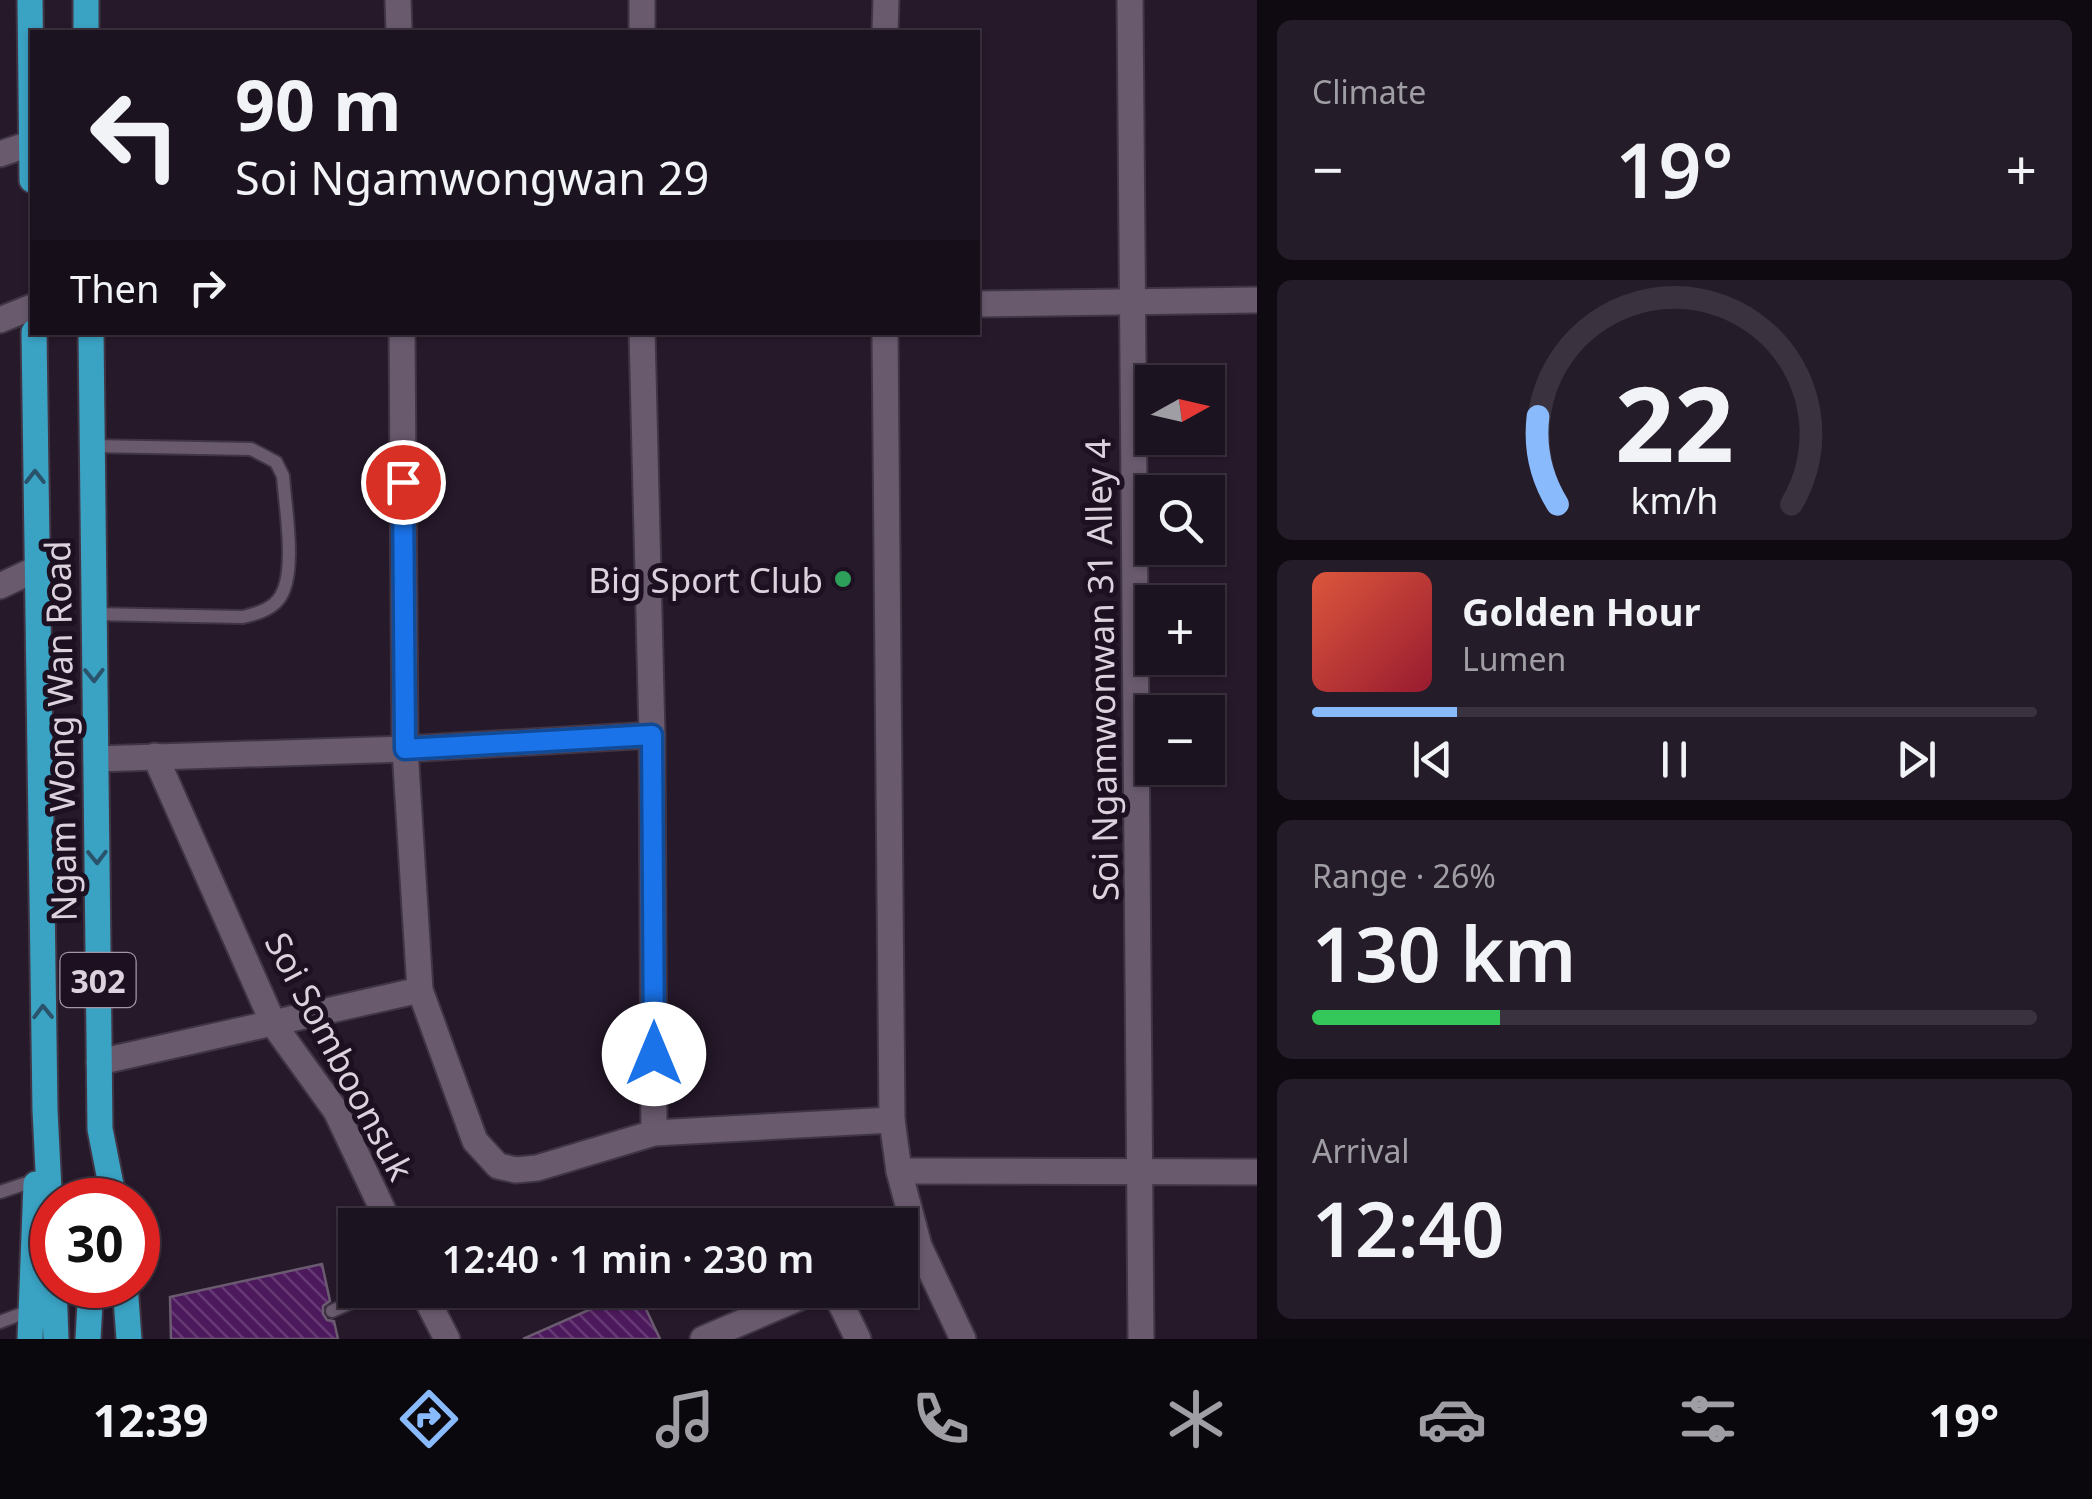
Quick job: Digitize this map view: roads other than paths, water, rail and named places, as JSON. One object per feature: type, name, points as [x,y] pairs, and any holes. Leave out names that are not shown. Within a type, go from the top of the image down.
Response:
[{"type":"main road","points":[[30,0],[30,30]]},
{"type":"main road","points":[[86,0],[86,30]]},
{"type":"main road","name":"Ngam Wong Wan Road","points":[[34,335],[48,1178]]},
{"type":"main road","name":"Ngam Wong Wan Road","points":[[90,335],[100,1129],[97,1178]]},
{"type":"main road","name":"Ngam Wong Wan Road","points":[[36,1178],[44,1110]]},
{"type":"main road","name":"Ngam Wong Wan Road","points":[[100,1129],[110,1178]]},
{"type":"main road","name":"Ngam Wong Wan Road","points":[[30,1292],[30,1339]]},
{"type":"main road","points":[[55,1308],[56,1333]]},
{"type":"main road","points":[[88,1333],[90,1308]]},
{"type":"main road","points":[[127,1308],[129,1339]]},
{"type":"street","points":[[398,0],[399,30]]},
{"type":"street","points":[[642,0],[642,30]]},
{"type":"street","points":[[886,0],[886,30]]},
{"type":"street","name":"Soi Ngamwonwan 31 Alley 4","points":[[1130,0],[1141,1339]]},
{"type":"street","points":[[0,154],[30,144]]},
{"type":"street","points":[[980,304],[1257,300]]},
{"type":"street","points":[[0,320],[30,308]]},
{"type":"street","points":[[402,335],[405,749],[420,990],[475,1141],[498,1166],[516,1170],[537,1168],[654,1134],[892,1120]]},
{"type":"street","points":[[642,335],[652,735],[654,1134]]},
{"type":"street","points":[[884,335],[892,1120],[904,1208]]},
{"type":"street","points":[[0,586],[36,569]]},
{"type":"street","points":[[96,759],[405,749],[652,735]]},
{"type":"street","name":"Soi Somboonsuk","points":[[155,756],[274,1024],[336,1112],[382,1208]]},
{"type":"street","points":[[99,1062],[420,990]]},
{"type":"street","points":[[899,1172],[1257,1172]]},
{"type":"street","points":[[918,1263],[963,1339]]},
{"type":"street","points":[[431,1308],[447,1339]]},
{"type":"street","points":[[704,1339],[776,1308]]},
{"type":"street","points":[[843,1308],[858,1339]]},
{"type":"lane","points":[[92,446],[252,449],[276,462],[284,476],[289,580],[278,600],[263,611],[243,617],[92,614]]},
{"type":"lane","points":[[0,1192],[30,1182]]},
{"type":"lane","points":[[332,1311],[339,1308]]},
{"type":"lane","points":[[2,1339],[2,1321],[29,1311]]},
{"type":"place","name":"Big Sport Club","points":[[843,579]]}]
